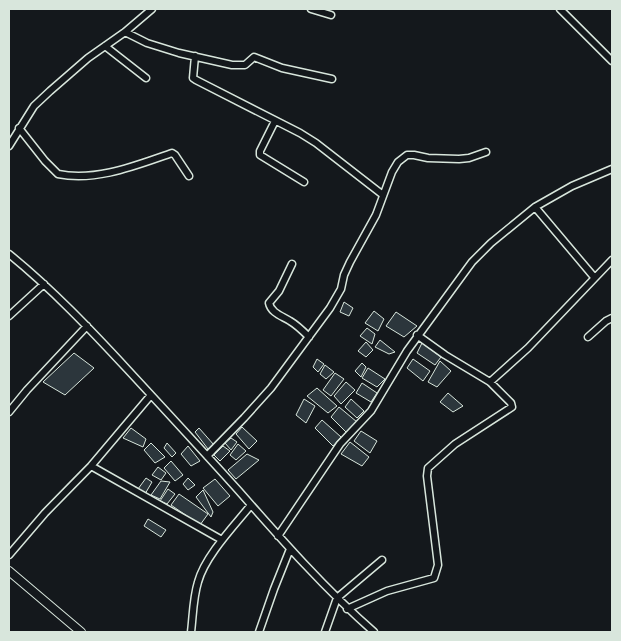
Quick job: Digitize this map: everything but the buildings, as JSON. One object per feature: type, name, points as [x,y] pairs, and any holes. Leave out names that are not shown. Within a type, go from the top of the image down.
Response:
[{"type":"street","points":[[9,146],[34,106],[152,9]]},
{"type":"street","points":[[311,9],[331,15]]},
{"type":"street","points":[[560,9],[612,61]]},
{"type":"street","points":[[124,32],[164,48],[232,65],[242,66],[252,58],[258,58],[282,68],[332,79]]},
{"type":"street","points":[[105,46],[146,78]]},
{"type":"street","points":[[195,56],[193,78],[316,144],[383,195]]},
{"type":"street","points":[[275,121],[260,151],[260,155],[304,182]]},
{"type":"street","points":[[19,128],[45,161],[58,174],[86,176],[122,170],[172,153],[176,155],[189,176]]},
{"type":"street","points":[[207,456],[271,388],[330,308],[341,288],[344,275],[376,215],[392,172],[398,162],[407,155],[414,154],[428,158],[460,159],[486,152]]},
{"type":"street","points":[[278,536],[336,450],[371,411],[417,336],[472,262],[498,237],[535,207],[572,186],[612,169]]},
{"type":"street","points":[[535,207],[594,278]]},
{"type":"street","points":[[9,254],[44,284],[87,326],[151,394],[290,549],[347,609],[374,632]]},
{"type":"street","points":[[490,382],[528,348],[612,260]]},
{"type":"street","points":[[292,264],[279,291],[269,303],[269,306],[274,312],[291,321],[309,337]]},
{"type":"street","points":[[9,316],[44,284]]},
{"type":"street","points":[[588,337],[599,326],[612,318]]},
{"type":"street","points":[[9,412],[87,326]]},
{"type":"street","points":[[347,609],[387,591],[434,578],[438,564],[427,476],[428,468],[455,444],[511,408],[511,403],[490,382],[417,336]]},
{"type":"street","points":[[9,555],[45,513],[91,466],[151,394]]},
{"type":"street","points":[[91,466],[222,540]]},
{"type":"street","points":[[192,632],[197,582],[222,540],[251,505]]},
{"type":"street","points":[[259,632],[290,549]]},
{"type":"street","points":[[325,632],[337,598],[382,560]]},
{"type":"street","points":[[9,571],[82,632]]}]
